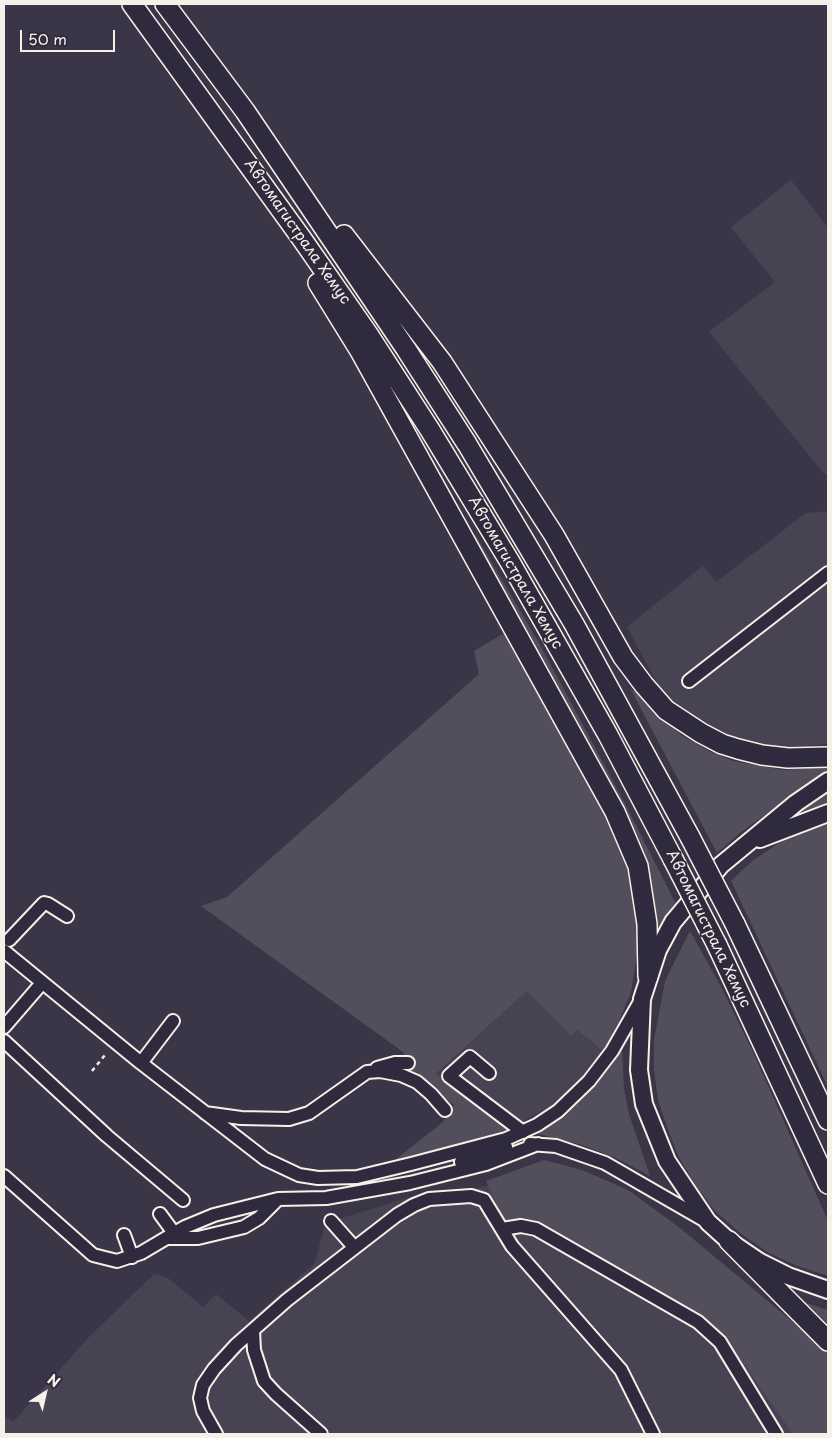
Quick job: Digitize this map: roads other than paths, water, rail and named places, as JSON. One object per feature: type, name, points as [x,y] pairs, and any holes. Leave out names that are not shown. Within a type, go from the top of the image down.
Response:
[{"type":"highway","name":"Автомагистрала Хемус","points":[[132,4],[226,131],[368,334],[430,430],[608,735],[717,945],[828,1184]]},
{"type":"highway","name":"Автомагистрала Хемус","points":[[165,4],[245,111],[406,349],[467,444],[583,640],[690,837],[735,924],[828,1120]]},
{"type":"highway","points":[[245,111],[442,362],[554,535],[623,657],[666,710],[685,724],[722,744],[762,755],[788,758],[828,757]]},
{"type":"highway","points":[[226,131],[360,351],[615,812],[638,866],[647,924],[648,976]]},
{"type":"highway","points":[[730,1241],[828,1341]]},
{"type":"main road","points":[[828,781],[796,804],[721,865],[674,922],[648,976],[642,999],[639,1070],[644,1104],[667,1161],[708,1222],[730,1241],[760,1262],[788,1276],[828,1290]]},
{"type":"main road","points":[[746,845],[828,813]]},
{"type":"street","points":[[689,681],[828,573]]},
{"type":"street","points":[[67,916],[48,904],[44,904],[5,943],[42,983],[265,1160],[279,1168],[307,1176],[357,1177],[506,1139],[523,1132],[558,1111],[589,1081],[612,1051],[642,999]]},
{"type":"street","points":[[4,1026],[42,983]]},
{"type":"street","points":[[141,1063],[173,1022]]},
{"type":"street","points":[[4,1041],[107,1136],[183,1200]]},
{"type":"street","points":[[489,1073],[470,1057],[449,1076],[523,1132]]},
{"type":"street","points":[[205,1113],[241,1118],[289,1119],[309,1113],[368,1072],[395,1063],[408,1063]]},
{"type":"street","points":[[368,1072],[390,1072],[417,1082],[432,1094],[445,1110]]},
{"type":"street","points":[[410,1183],[519,1143],[556,1146],[605,1164],[708,1222]]},
{"type":"street","points":[[4,1176],[93,1255],[117,1261],[132,1257],[214,1215],[278,1199],[326,1198],[410,1183],[487,1173],[538,1144]]},
{"type":"street","points":[[216,1434],[202,1411],[200,1398],[203,1385],[214,1369],[253,1330],[354,1247],[397,1215],[414,1205],[429,1200],[479,1197],[490,1206],[512,1246],[621,1370],[653,1434]]},
{"type":"street","points":[[170,1236],[198,1238],[244,1227],[259,1218],[278,1199]]},
{"type":"street","points":[[160,1214],[170,1236]]},
{"type":"street","points":[[331,1221],[354,1247]]},
{"type":"street","points":[[502,1229],[522,1226],[536,1229],[698,1322],[720,1342],[776,1434]]},
{"type":"street","points":[[124,1235],[132,1257]]},
{"type":"street","points":[[253,1330],[254,1350],[264,1381],[321,1434]]}]
